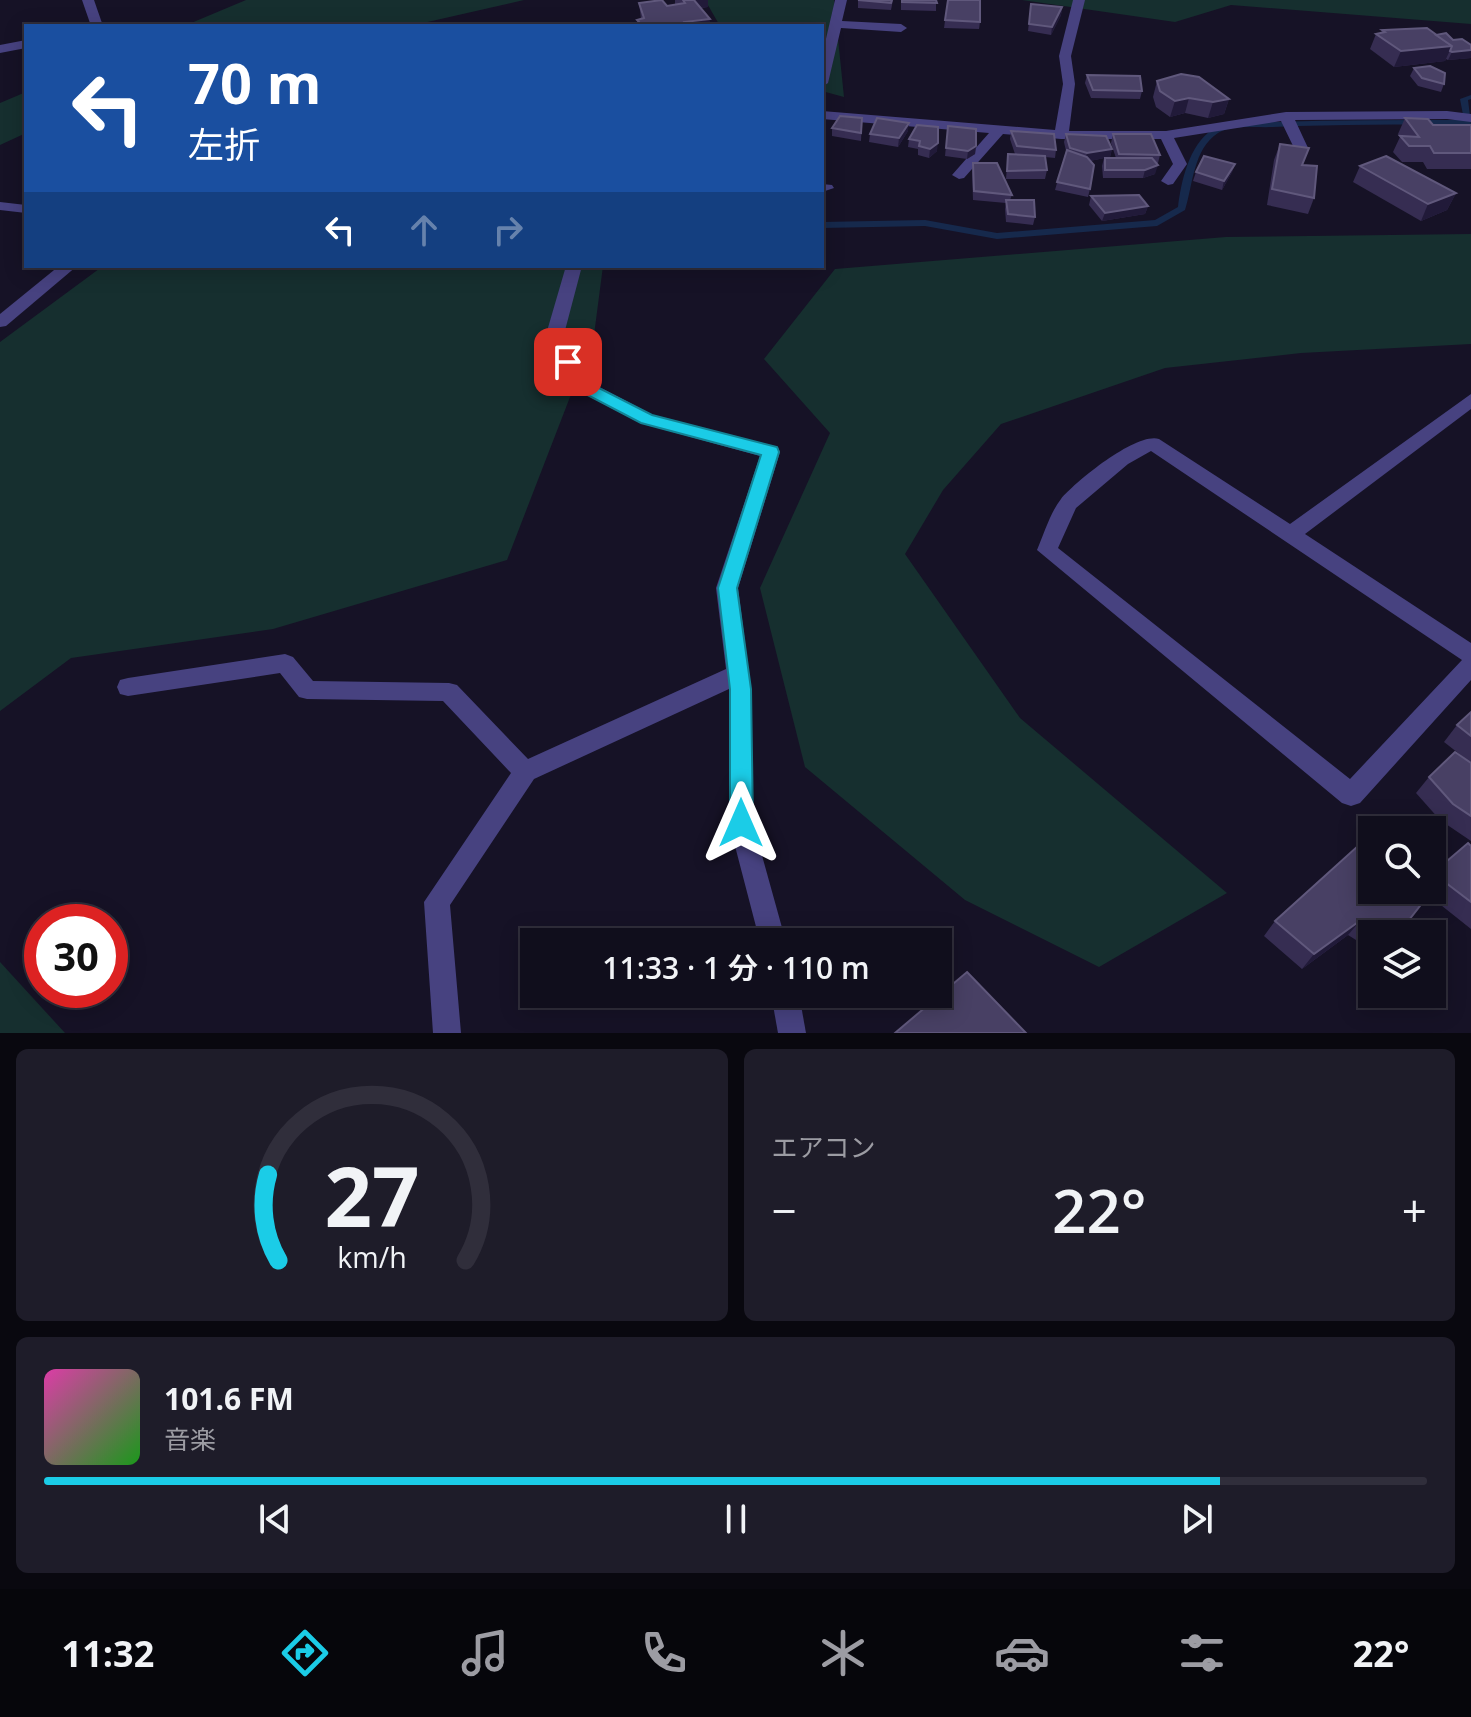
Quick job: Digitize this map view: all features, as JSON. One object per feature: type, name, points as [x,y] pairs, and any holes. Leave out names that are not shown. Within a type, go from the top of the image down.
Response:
[{"type":"street","points":[[88,0],[96,24]]},
{"type":"street","points":[[824,75],[841,0]]},
{"type":"street","points":[[1061,135],[1069,84],[1065,56],[1079,0]]},
{"type":"street","points":[[836,24],[874,20],[901,28]]},
{"type":"street","points":[[0,49],[24,44]]},
{"type":"street","points":[[824,115],[1061,135],[1166,135],[1286,116],[1447,115],[1471,118]]},
{"type":"street","points":[[1286,116],[1302,150]]},
{"type":"street","points":[[959,175],[998,132]]},
{"type":"street","points":[[1166,135],[1180,164],[1168,181]]},
{"type":"street","points":[[0,206],[24,209]]},
{"type":"street","points":[[0,322],[67,268]]},
{"type":"street","points":[[573,268],[554,338],[581,385],[647,419],[771,452],[727,588],[738,674],[741,823],[769,928]]},
{"type":"street","points":[[1290,535],[1471,400]]},
{"type":"street","points":[[1471,654],[1152,443],[1121,459],[1068,504],[1047,550],[1351,795],[1471,665]]},
{"type":"street","points":[[128,687],[285,663],[307,690],[449,692],[525,772]]},
{"type":"street","points":[[447,1033],[437,902],[525,772],[738,674]]},
{"type":"street","points":[[788,1008],[792,1033]]},
{"type":"green space","points":[[246,0],[524,0],[419,24],[189,24]]},
{"type":"green space","points":[[705,0],[834,0],[844,97],[824,92],[824,24],[719,24]]},
{"type":"green space","points":[[1022,0],[1471,0],[1471,24],[1231,5],[1175,22]]},
{"type":"green space","points":[[24,93],[24,134],[0,145],[0,103]]},
{"type":"green space","points":[[1471,234],[1471,344],[1301,353],[1165,368],[1001,424],[943,490],[905,554],[1020,718],[1227,893],[1099,967],[965,900],[805,767],[760,588],[830,433],[764,359],[835,269],[1226,237]]},
{"type":"green space","points":[[100,268],[603,268],[594,335],[507,560],[273,629],[71,658],[0,711],[0,342]]},
{"type":"green space","points":[[0,962],[24,988],[24,1008],[42,1008],[65,1033],[0,1033]]},
{"type":"building","points":[[662,0],[667,6],[694,0],[710,19],[684,24],[641,24],[637,20],[644,18],[639,3]]},
{"type":"building","points":[[858,0],[892,0],[891,3]]},
{"type":"building","points":[[936,0],[937,3],[902,2]]},
{"type":"building","points":[[948,0],[980,0],[980,22],[945,20]]},
{"type":"building","points":[[1031,4],[1062,7],[1052,27],[1029,24]]},
{"type":"building","points":[[1427,28],[1452,46],[1401,51],[1376,34],[1385,32],[1382,30]]},
{"type":"building","points":[[1446,33],[1453,40],[1462,39],[1471,45],[1471,50],[1450,51],[1452,46],[1436,35]]},
{"type":"building","points":[[1430,66],[1445,73],[1444,84],[1422,78],[1414,68]]},
{"type":"building","points":[[1181,74],[1199,77],[1229,99],[1213,102],[1189,98],[1175,101],[1160,91],[1157,81]]},
{"type":"building","points":[[1087,75],[1140,76],[1142,91],[1093,90]]},
{"type":"building","points":[[840,116],[862,118],[861,133],[832,128]]},
{"type":"building","points":[[877,118],[909,123],[899,138],[870,134]]},
{"type":"building","points":[[1405,118],[1428,119],[1433,125],[1471,125],[1471,153],[1434,153],[1430,146],[1409,146],[1400,136],[1419,137]]},
{"type":"building","points":[[917,125],[938,127],[938,143],[930,149],[919,146],[920,141],[909,139]]},
{"type":"building","points":[[948,126],[976,129],[976,146],[968,151],[946,148]]},
{"type":"building","points":[[1011,131],[1054,134],[1056,150],[1017,146]]},
{"type":"building","points":[[1066,134],[1106,136],[1112,149],[1087,153],[1070,148]]},
{"type":"building","points":[[1113,134],[1151,134],[1160,155],[1119,154]]},
{"type":"building","points":[[1280,144],[1309,148],[1302,165],[1317,166],[1314,198],[1272,189]]},
{"type":"building","points":[[1067,150],[1087,157],[1094,165],[1090,189],[1057,182]]},
{"type":"building","points":[[1008,154],[1045,156],[1047,170],[1007,171]]},
{"type":"building","points":[[1204,156],[1235,164],[1224,181],[1196,172]]},
{"type":"building","points":[[1386,156],[1456,193],[1428,204],[1360,166]]},
{"type":"building","points":[[1105,158],[1152,158],[1158,165],[1145,170],[1105,170]]},
{"type":"building","points":[[973,163],[997,163],[1012,195],[974,191]]},
{"type":"building","points":[[1139,195],[1148,206],[1105,213],[1091,196]]},
{"type":"building","points":[[1006,200],[1034,200],[1035,217],[1008,214]]},
{"type":"building","points":[[1471,712],[1471,736],[1457,725]]},
{"type":"building","points":[[1455,752],[1471,763],[1471,816],[1453,804],[1429,777]]},
{"type":"building","points":[[1468,843],[1471,846],[1471,902],[1446,883],[1446,862]]},
{"type":"building","points":[[1358,846],[1358,904],[1421,904],[1409,920],[1358,920],[1314,954],[1275,921]]},
{"type":"building","points":[[967,972],[1026,1033],[895,1033],[925,1008],[952,1008],[952,985]]},
{"type":"waterway","points":[[824,225],[925,223],[997,236],[1157,223],[1182,208],[1188,177],[1197,155],[1209,137],[1222,128],[1320,123],[1469,122],[1464,99],[1471,97]]},
{"type":"route","points":[[568,362],[581,385],[647,419],[771,452],[727,588],[740,689],[741,823]]}]
